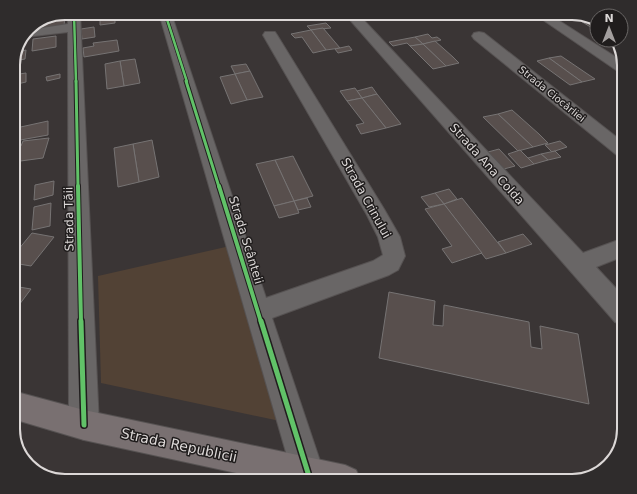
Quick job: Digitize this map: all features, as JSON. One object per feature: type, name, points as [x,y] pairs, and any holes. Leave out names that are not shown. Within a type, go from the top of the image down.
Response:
[{"type":"main road","name":"Strada Republicii","points":[[20,407],[84,425],[316,474]]},
{"type":"street","points":[[34,32],[74,20]]},
{"type":"street","name":"Strada Tăii","points":[[74,20],[84,425]]},
{"type":"street","name":"Strada Scânteii","points":[[167,20],[308,472]]},
{"type":"street","name":"Strada Ana Colda","points":[[356,20],[617,306]]},
{"type":"street","points":[[550,20],[617,64]]},
{"type":"street","name":"Strada Crinului","points":[[258,312],[381,268],[390,263],[394,256],[389,237],[377,214],[270,35]]},
{"type":"street","name":"Strada Ciocârliei","points":[[480,36],[617,146]]},
{"type":"street","points":[[578,264],[617,250]]},
{"type":"shaded area","points":[[230,246],[280,421],[101,383],[98,276]]},
{"type":"building","points":[[64,20],[64,27],[40,30],[40,28],[51,23]]},
{"type":"building","points":[[100,20],[115,20],[115,23],[100,25]]},
{"type":"building","points":[[581,21],[589,24],[589,26]]},
{"type":"building","points":[[326,23],[331,28],[311,30],[307,26]]},
{"type":"building","points":[[94,27],[95,37],[82,39],[81,29]]},
{"type":"building","points":[[323,28],[340,48],[326,50],[311,30]]},
{"type":"building","points":[[311,30],[326,50],[313,53],[302,37],[295,38],[291,34]]},
{"type":"building","points":[[428,34],[432,38],[437,37],[441,40],[423,44],[415,37]]},
{"type":"building","points":[[56,36],[56,47],[32,51],[33,39]]},
{"type":"building","points":[[415,37],[423,44],[410,46],[407,43],[393,46],[389,42]]},
{"type":"building","points":[[117,40],[119,51],[84,57],[83,48],[94,46],[93,43]]},
{"type":"building","points":[[435,41],[459,63],[446,66],[423,44]]},
{"type":"building","points":[[423,44],[446,66],[433,69],[410,46]]},
{"type":"building","points":[[349,46],[352,50],[338,53],[335,49]]},
{"type":"building","points":[[26,50],[25,59],[21,60],[22,54],[23,51]]},
{"type":"building","points":[[561,56],[595,79],[582,82],[549,58]]},
{"type":"building","points":[[549,58],[582,82],[570,85],[537,61]]},
{"type":"building","points":[[135,59],[140,83],[124,86],[120,61]]},
{"type":"building","points":[[120,61],[124,86],[107,89],[105,64]]},
{"type":"building","points":[[246,64],[250,71],[235,74],[231,66]]},
{"type":"building","points":[[250,71],[263,97],[247,100],[235,74]]},
{"type":"building","points":[[26,73],[26,82],[20,83],[20,74]]},
{"type":"building","points":[[60,74],[60,78],[47,81],[46,77]]},
{"type":"building","points":[[235,74],[247,100],[231,104],[220,77]]},
{"type":"building","points":[[372,87],[377,94],[362,98],[357,91]]},
{"type":"building","points":[[355,88],[362,98],[347,101],[340,91]]},
{"type":"building","points":[[377,94],[401,124],[386,128],[362,98]]},
{"type":"building","points":[[362,98],[386,128],[361,134],[356,125],[364,123],[347,101]]},
{"type":"building","points":[[512,110],[548,143],[533,147],[498,114]]},
{"type":"building","points":[[498,114],[533,147],[518,151],[483,117]]},
{"type":"building","points":[[48,121],[48,135],[20,140],[20,127]]},
{"type":"building","points":[[49,138],[43,158],[20,161],[20,146],[23,141]]},
{"type":"building","points":[[152,140],[159,177],[139,182],[133,144]]},
{"type":"building","points":[[560,141],[567,147],[552,152],[545,145]]},
{"type":"building","points":[[133,144],[139,182],[118,187],[114,148]]},
{"type":"building","points":[[499,149],[515,166],[504,169],[488,152]]},
{"type":"building","points":[[520,150],[534,164],[521,168],[508,154]]},
{"type":"building","points":[[555,151],[561,157],[548,160],[541,154]]},
{"type":"building","points":[[541,154],[548,160],[534,164],[528,158]]},
{"type":"building","points":[[293,156],[313,196],[294,201],[275,160]]},
{"type":"building","points":[[275,160],[294,201],[274,206],[256,164]]},
{"type":"building","points":[[54,181],[53,195],[34,200],[35,185]]},
{"type":"building","points":[[449,189],[457,199],[444,204],[435,193]]},
{"type":"building","points":[[435,193],[444,204],[429,207],[421,197]]},
{"type":"building","points":[[307,198],[311,207],[298,210],[294,201]]},
{"type":"building","points":[[462,198],[506,253],[486,259],[444,204]]},
{"type":"building","points":[[294,201],[299,213],[279,218],[274,206]]},
{"type":"building","points":[[51,203],[50,226],[32,230],[34,207]]},
{"type":"building","points":[[444,204],[482,253],[452,263],[442,249],[452,246],[425,209]]},
{"type":"building","points":[[32,233],[54,237],[31,266],[20,264],[20,248]]},
{"type":"building","points":[[523,234],[532,244],[506,253],[498,242]]},
{"type":"building","points":[[20,287],[31,289],[20,304]]},
{"type":"building","points":[[389,292],[435,301],[433,325],[443,326],[444,305],[529,322],[531,347],[542,349],[540,326],[578,334],[589,404],[379,358]]},
{"type":"cycle path","points":[[74,20],[84,425]]},
{"type":"cycle path","points":[[167,20],[308,473]]}]
